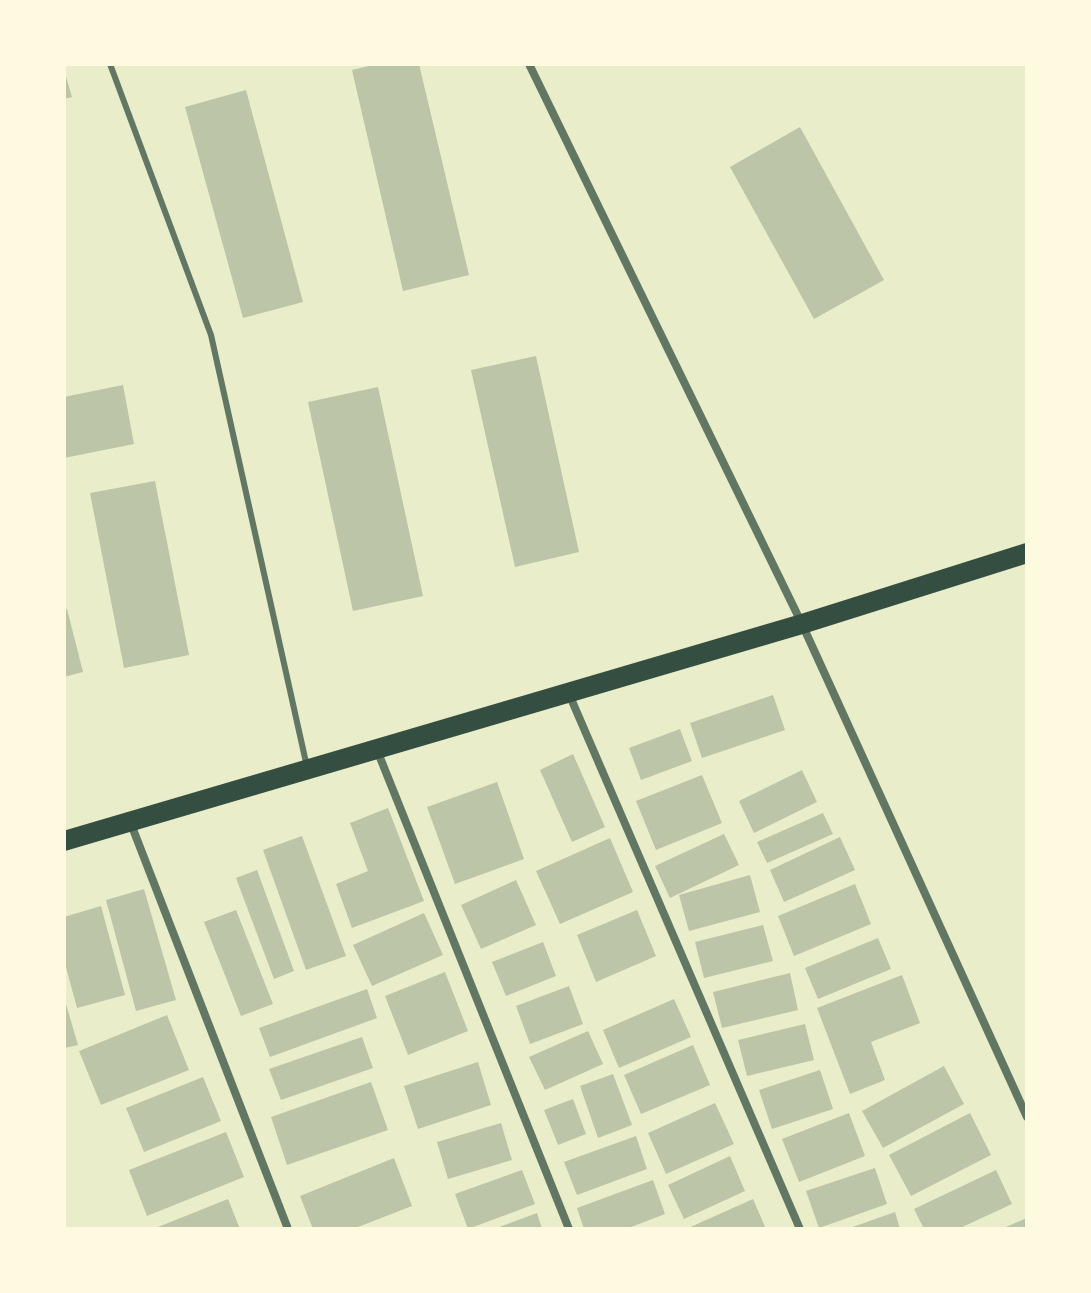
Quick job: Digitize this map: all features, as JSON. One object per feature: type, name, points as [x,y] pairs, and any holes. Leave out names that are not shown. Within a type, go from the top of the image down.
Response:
[{"type":"main road","points":[[64,841],[802,624],[1027,553]]},
{"type":"street","points":[[529,64],[802,624],[1027,1117]]},
{"type":"street","points":[[569,693],[800,1229]]},
{"type":"street","points":[[377,749],[569,1229]]},
{"type":"street","points":[[130,823],[288,1229]]},
{"type":"lane","points":[[110,64],[211,335],[308,770]]},
{"type":"building","points":[[377,64],[419,64],[469,275],[403,291],[352,70]]},
{"type":"building","points":[[64,70],[72,97],[64,99]]},
{"type":"building","points":[[246,90],[303,302],[243,318],[185,107]]},
{"type":"building","points":[[800,127],[884,280],[814,319],[730,167]]},
{"type":"building","points":[[536,356],[579,552],[515,567],[471,370]]},
{"type":"building","points":[[123,385],[134,444],[64,458],[64,397]]},
{"type":"building","points":[[378,387],[423,596],[353,611],[308,402]]},
{"type":"building","points":[[155,481],[189,655],[124,668],[90,493]]},
{"type":"building","points":[[67,609],[83,672],[64,677],[64,610]]},
{"type":"building","points":[[773,695],[785,730],[702,758],[690,723]]},
{"type":"building","points":[[680,729],[692,761],[641,780],[629,748]]},
{"type":"building","points":[[573,754],[605,827],[572,842],[540,770]]},
{"type":"building","points":[[802,770],[817,802],[754,833],[739,801]]},
{"type":"building","points":[[702,775],[722,823],[656,850],[636,801]]},
{"type":"building","points":[[497,782],[524,859],[455,884],[427,807]]},
{"type":"building","points":[[388,808],[424,901],[352,928],[336,884],[368,871],[350,823]]},
{"type":"building","points":[[823,813],[833,834],[767,863],[757,842]]},
{"type":"building","points":[[724,834],[739,865],[670,898],[655,866]]},
{"type":"building","points":[[302,836],[346,956],[306,970],[263,850]]},
{"type":"building","points":[[840,837],[855,870],[784,902],[770,870]]},
{"type":"building","points":[[610,838],[633,892],[560,924],[536,871]]},
{"type":"building","points":[[257,870],[294,971],[274,979],[236,878]]},
{"type":"building","points":[[750,875],[760,912],[689,931],[679,895]]},
{"type":"building","points":[[516,880],[536,925],[481,949],[461,905]]},
{"type":"building","points":[[855,884],[871,924],[794,956],[778,916]]},
{"type":"building","points":[[144,889],[176,1000],[136,1011],[106,900]]},
{"type":"building","points":[[101,906],[125,995],[77,1008],[64,960],[64,917]]},
{"type":"building","points":[[236,910],[273,1004],[241,1016],[204,922]]},
{"type":"building","points":[[637,910],[656,956],[596,982],[577,935]]},
{"type":"building","points":[[424,913],[443,955],[372,986],[353,945]]},
{"type":"building","points":[[763,925],[773,961],[704,978],[695,942]]},
{"type":"building","points":[[878,938],[891,969],[818,999],[805,968]]},
{"type":"building","points":[[543,942],[556,976],[506,996],[492,962]]},
{"type":"building","points":[[445,972],[468,1031],[408,1055],[385,996]]},
{"type":"building","points":[[790,973],[798,1010],[722,1028],[713,992]]},
{"type":"building","points":[[902,975],[920,1023],[871,1042],[885,1080],[850,1094],[817,1008]]},
{"type":"building","points":[[569,986],[583,1024],[530,1044],[516,1006]]},
{"type":"building","points":[[367,989],[377,1018],[270,1057],[259,1028]]},
{"type":"building","points":[[64,997],[78,1045],[64,1048]]},
{"type":"building","points":[[674,999],[691,1037],[619,1068],[603,1030]]},
{"type":"building","points":[[167,1015],[189,1070],[101,1105],[79,1051]]},
{"type":"building","points":[[805,1024],[814,1060],[747,1076],[738,1040]]},
{"type":"building","points":[[588,1031],[603,1064],[545,1090],[529,1057]]},
{"type":"building","points":[[362,1037],[373,1068],[281,1100],[269,1069]]},
{"type":"building","points":[[693,1045],[710,1085],[641,1114],[624,1075]]},
{"type":"building","points":[[478,1062],[491,1105],[418,1129],[404,1086]]},
{"type":"building","points":[[944,1066],[964,1104],[883,1148],[862,1111]]},
{"type":"building","points":[[820,1070],[833,1109],[772,1129],[759,1090]]},
{"type":"building","points":[[613,1074],[632,1125],[598,1138],[580,1086]]},
{"type":"building","points":[[203,1077],[221,1121],[144,1152],[126,1108]]},
{"type":"building","points":[[371,1082],[388,1130],[287,1165],[271,1117]]},
{"type":"building","points":[[573,1099],[586,1134],[558,1145],[544,1110]]},
{"type":"building","points":[[715,1103],[734,1144],[666,1174],[648,1133]]},
{"type":"building","points":[[849,1113],[865,1156],[799,1182],[782,1139]]},
{"type":"building","points":[[970,1113],[991,1155],[911,1196],[889,1155]]},
{"type":"building","points":[[501,1123],[512,1160],[448,1179],[437,1142]]},
{"type":"building","points":[[226,1132],[244,1177],[147,1216],[129,1170]]},
{"type":"building","points":[[636,1136],[647,1169],[577,1195],[564,1162]]},
{"type":"building","points":[[730,1156],[745,1191],[684,1219],[668,1185]]},
{"type":"building","points":[[394,1158],[412,1206],[353,1229],[313,1229],[300,1196]]},
{"type":"building","points":[[875,1168],[887,1204],[819,1228],[806,1191]]},
{"type":"building","points":[[522,1170],[535,1204],[468,1229],[455,1194]]},
{"type":"building","points":[[996,1170],[1012,1204],[958,1229],[924,1229],[914,1209]]},
{"type":"building","points":[[653,1180],[665,1214],[626,1229],[584,1229],[577,1208]]},
{"type":"building","points":[[228,1199],[240,1229],[153,1229]]},
{"type":"building","points":[[753,1199],[766,1229],[686,1229]]},
{"type":"building","points":[[895,1212],[900,1229],[847,1229]]},
{"type":"building","points":[[537,1213],[542,1229],[494,1229]]},
{"type":"building","points":[[1027,1218],[1027,1229],[1001,1229]]}]
